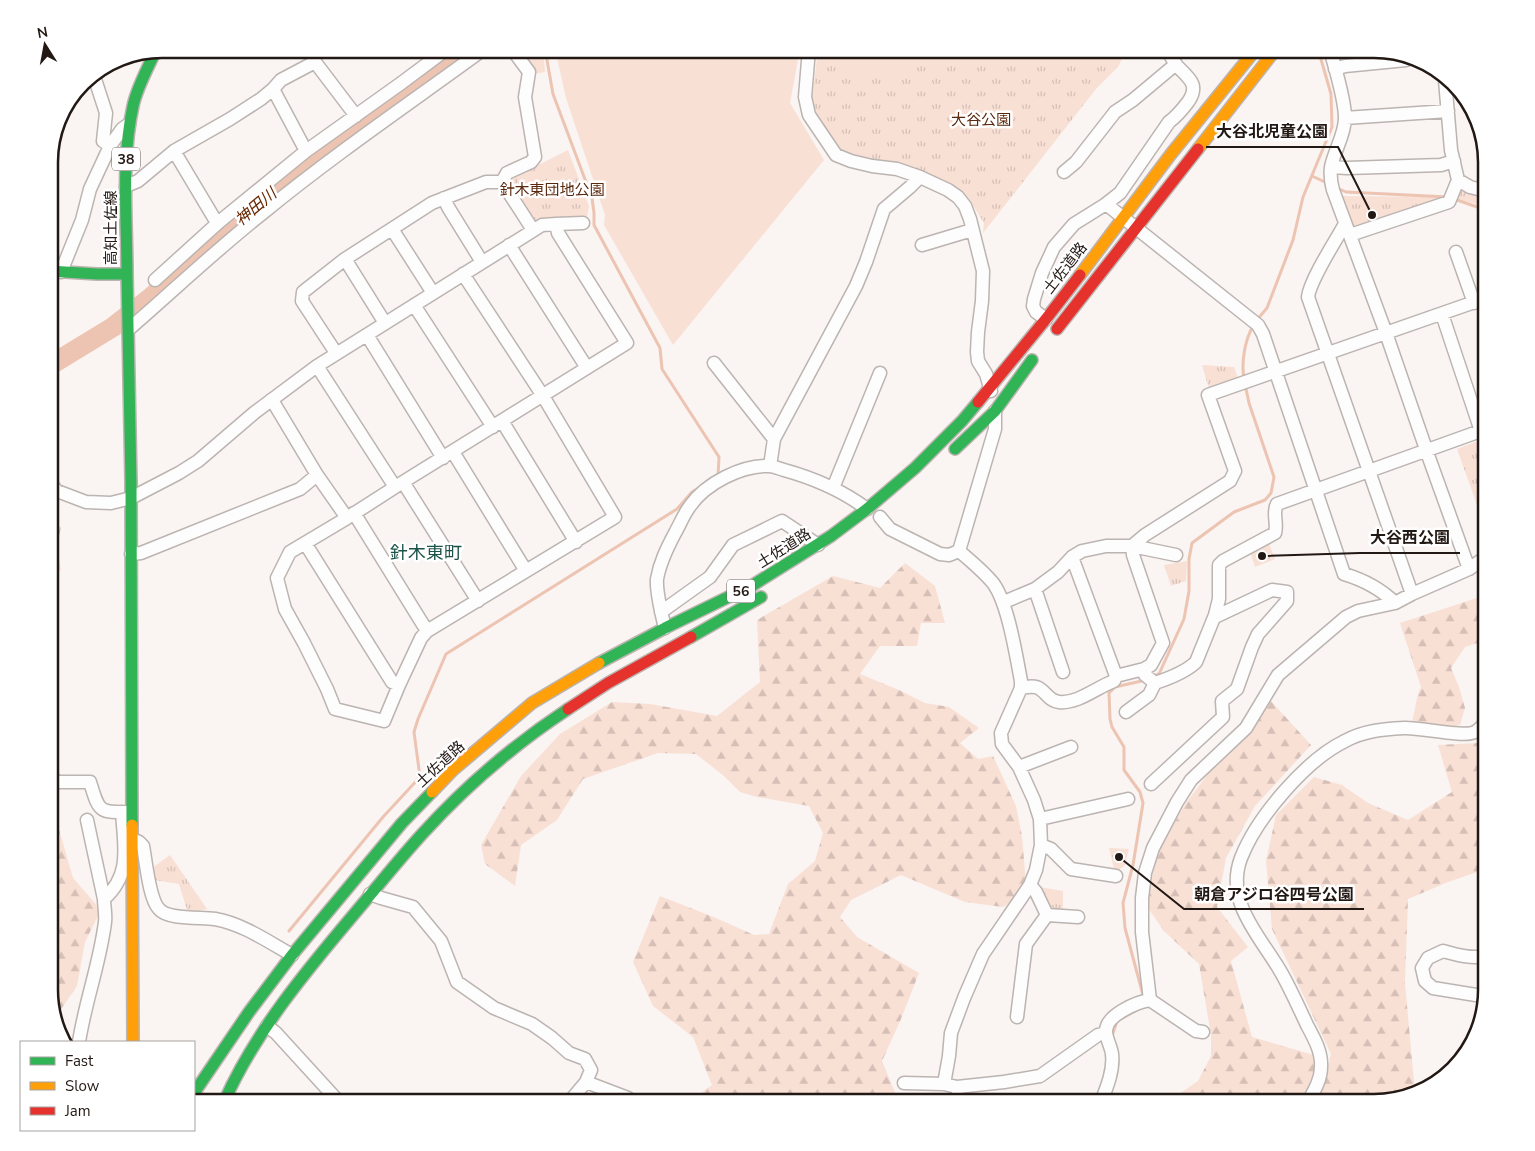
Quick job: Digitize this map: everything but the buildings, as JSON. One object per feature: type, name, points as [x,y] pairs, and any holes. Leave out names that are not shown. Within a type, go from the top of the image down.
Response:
[{"type":"main road","name":"高知土佐線","points":[[58,271],[127,274],[126,148],[133,105],[152,58]]},
{"type":"main road","name":"土佐道路","points":[[195,1092],[249,1012],[292,955],[402,823],[453,770],[532,703],[597,664],[753,585],[867,510],[915,468],[962,421],[990,388],[1171,154],[1249,58]]},
{"type":"main road","name":"土佐道路","points":[[946,459],[995,411],[1016,380],[1269,58]]},
{"type":"main road","points":[[127,274],[131,498],[127,812],[132,839],[133,1041]]},
{"type":"main road","name":"土佐道路","points":[[226,1094],[267,1026],[311,965],[424,832],[474,782],[541,727],[608,683],[768,593]]},
{"type":"street","points":[[155,280],[219,222],[306,150],[356,116],[434,58]]},
{"type":"street","points":[[129,326],[264,211],[472,58]]},
{"type":"street","points":[[502,182],[507,173],[531,162],[534,158],[525,97],[529,72],[519,58]]},
{"type":"street","points":[[808,58],[805,97],[809,115],[836,155],[872,166],[897,169],[920,177],[948,190],[958,197],[965,206],[983,271],[978,332],[978,361],[986,374],[990,388],[995,411],[995,429],[959,551]]},
{"type":"street","points":[[1046,318],[1036,312],[1033,306],[1042,272],[1054,247],[1074,224],[1120,194],[1169,122],[1178,115],[1193,95],[1194,86],[1172,58]]},
{"type":"street","points":[[1332,58],[1344,105],[1345,118],[1331,178],[1347,229],[1386,333],[1469,569]]},
{"type":"street","points":[[1335,69],[1346,66],[1399,61]]},
{"type":"street","points":[[126,186],[138,181],[174,151],[230,119],[273,89],[281,80],[315,62],[356,116]]},
{"type":"street","points":[[1064,172],[1076,162],[1115,112],[1176,64]]},
{"type":"street","points":[[96,81],[106,113],[103,142],[110,146]]},
{"type":"street","points":[[1412,594],[1308,297],[1309,292],[1347,229],[1451,198],[1458,180],[1451,150],[1446,87]]},
{"type":"street","points":[[273,89],[306,150]]},
{"type":"street","points":[[1345,118],[1448,112]]},
{"type":"street","points":[[58,265],[82,220],[90,189],[110,146],[122,129],[131,122]]},
{"type":"street","points":[[174,151],[214,218],[219,222]]},
{"type":"street","points":[[1331,178],[1347,168],[1440,164],[1454,161]]},
{"type":"street","points":[[770,466],[774,440],[856,286],[884,209],[920,177]]},
{"type":"street","points":[[1458,180],[1478,189]]},
{"type":"street","points":[[336,353],[302,301],[303,292],[345,259],[432,203],[486,182],[502,182]]},
{"type":"street","points":[[502,182],[533,230]]},
{"type":"street","points":[[444,198],[482,262]]},
{"type":"street","points":[[1106,204],[1254,322],[1263,334],[1344,574],[1359,578],[1383,591],[1395,603]]},
{"type":"street","points":[[58,492],[86,502],[111,503],[131,498],[198,461],[254,413],[336,353],[533,230],[542,225],[583,223]]},
{"type":"street","points":[[463,274],[543,396],[615,517],[427,631],[421,638],[384,721],[335,709],[308,651],[285,609],[277,578],[290,552],[351,516],[399,484],[448,455],[543,396],[627,343],[558,233],[556,224]]},
{"type":"street","points":[[392,229],[433,293]]},
{"type":"street","points":[[922,245],[972,230]]},
{"type":"street","points":[[509,245],[587,368]]},
{"type":"street","points":[[1456,252],[1474,302]]},
{"type":"street","points":[[345,259],[385,323]]},
{"type":"street","points":[[1132,546],[1145,535],[1230,481],[1234,471],[1208,395],[1478,301]]},
{"type":"street","points":[[414,305],[498,424],[576,542]]},
{"type":"street","points":[[1442,314],[1478,413]]},
{"type":"street","points":[[367,335],[526,571]]},
{"type":"street","points":[[714,363],[774,440]]},
{"type":"street","points":[[317,366],[478,601]]},
{"type":"street","points":[[833,488],[880,373]]},
{"type":"street","points":[[271,400],[317,475],[351,516],[427,631]]},
{"type":"street","points":[[1116,676],[1149,677],[1175,675],[1191,667],[1196,662],[1215,615],[1218,600],[1219,565],[1275,533],[1277,527],[1275,508],[1277,504],[1478,432]]},
{"type":"street","points":[[665,628],[657,581],[664,554],[690,506],[705,490],[727,477],[751,468],[770,466],[799,474],[833,488],[856,501],[867,510]]},
{"type":"street","points":[[131,554],[141,553],[300,489],[317,475]]},
{"type":"street","points":[[880,517],[890,529],[940,554],[959,551]]},
{"type":"street","points":[[661,612],[710,577],[733,545],[782,521],[818,544]]},
{"type":"street","points":[[305,543],[392,682],[399,685]]},
{"type":"street","points":[[1004,602],[1035,589],[1058,572],[1072,557],[1082,551],[1106,546],[1132,546],[1176,555]]},
{"type":"street","points":[[1126,712],[1149,695],[1149,677],[1152,665],[1163,643],[1133,555],[1132,546]]},
{"type":"street","points":[[955,1094],[950,1085],[949,1056],[951,1033],[983,954],[1030,885],[1036,870],[1040,845],[1040,819],[1034,800],[1019,767],[1002,744],[1001,733],[1021,688],[1019,668],[1004,602],[994,584],[959,551]]},
{"type":"street","points":[[1072,557],[1116,676]]},
{"type":"street","points":[[1150,1000],[1142,932],[1145,873],[1153,848],[1191,780],[1246,728],[1278,675],[1346,617],[1358,611],[1395,603],[1469,569],[1478,563]]},
{"type":"street","points":[[1035,589],[1063,672]]},
{"type":"street","points":[[1151,784],[1223,717],[1222,701],[1237,689],[1258,634],[1287,601],[1287,592],[1272,590],[1217,616],[1215,615]]},
{"type":"street","points":[[1021,688],[1040,688],[1050,699],[1059,702],[1070,701],[1080,698],[1114,680],[1116,676]]},
{"type":"street","points":[[1312,1094],[1318,1084],[1321,1067],[1319,1049],[1282,974],[1250,926],[1241,908],[1237,880],[1240,860],[1247,845],[1272,807],[1298,776],[1322,754],[1345,740],[1368,732],[1406,728],[1455,733],[1474,732],[1478,729]]},
{"type":"street","points":[[1019,767],[1071,747]]},
{"type":"street","points":[[58,782],[90,782],[97,804],[105,811],[127,812],[125,858],[122,875],[114,889],[104,899]]},
{"type":"street","points":[[1040,819],[1128,798]]},
{"type":"street","points":[[79,1041],[105,920],[104,899],[87,820]]},
{"type":"street","points":[[132,839],[143,846],[152,896],[159,909],[167,915],[215,919],[236,924],[292,955]]},
{"type":"street","points":[[1040,845],[1051,849],[1071,869],[1116,876]]},
{"type":"street","points":[[1030,885],[1036,892],[1047,915]]},
{"type":"street","points":[[370,894],[413,908],[441,941],[457,982],[494,1008],[532,1024],[569,1053],[585,1060],[591,1070],[586,1082],[575,1094]]},
{"type":"street","points":[[1047,915],[1078,917]]},
{"type":"street","points":[[1017,1017],[1026,944],[1047,915]]},
{"type":"street","points":[[1478,958],[1443,951],[1428,958],[1422,968],[1425,981],[1433,988],[1478,995]]},
{"type":"street","points":[[1104,1094],[1112,1067],[1112,1053],[1106,1033],[1106,1026],[1113,1017],[1141,1002],[1150,1000],[1196,1032],[1203,1032]]},
{"type":"street","points":[[267,1026],[276,1033],[331,1094]]},
{"type":"street","points":[[904,1083],[950,1085],[1004,1082],[1040,1076],[1098,1035],[1106,1033]]},
{"type":"street","points":[[586,1082],[618,1094]]},
{"type":"green space","points":[[524,58],[544,58],[545,72],[534,74]]},
{"type":"green space","points":[[557,58],[798,58],[790,103],[824,160],[673,345],[604,225],[605,215],[566,98]]},
{"type":"green space","name":"大谷公園","points":[[817,58],[1122,58],[1118,67],[1096,89],[983,233],[984,223],[969,199],[953,186],[897,164],[851,155],[838,148],[818,117],[812,100]]},
{"type":"green space","points":[[838,58],[926,58],[899,73],[862,79],[835,77]]},
{"type":"green space","name":"針木東団地公園","points":[[568,150],[589,206],[587,218],[543,219],[534,224],[509,180]]},
{"type":"green space","points":[[1460,188],[1478,194],[1478,204],[1455,199]]},
{"type":"green space","points":[[1340,196],[1442,197],[1443,200],[1352,230]]},
{"type":"green space","points":[[1202,365],[1234,367],[1238,378],[1209,389]]},
{"type":"green space","points":[[1478,441],[1478,508],[1457,449]]},
{"type":"green space","points":[[58,525],[61,527],[58,543]]},
{"type":"green space","points":[[1268,541],[1275,559],[1255,567],[1250,552]]},
{"type":"green space","points":[[58,554],[61,570],[58,572]]},
{"type":"green space","points":[[1187,561],[1186,581],[1171,586],[1164,565]]},
{"type":"green space","points":[[905,563],[935,586],[945,623],[921,623],[917,646],[880,646],[860,674],[925,703],[949,707],[979,728],[960,743],[978,759],[993,756],[1016,806],[1022,836],[1026,884],[1015,900],[1003,907],[965,902],[901,875],[851,900],[840,917],[857,937],[919,973],[882,1061],[896,1094],[699,1094],[712,1085],[693,1037],[653,1006],[633,962],[660,896],[754,935],[769,934],[788,884],[815,861],[823,833],[809,806],[757,797],[740,792],[724,776],[696,754],[658,753],[583,779],[557,820],[521,845],[515,886],[485,864],[481,845],[521,776],[560,734],[612,702],[650,704],[717,716],[760,682],[757,620],[833,576],[880,588]]},
{"type":"green space","points":[[1478,598],[1478,643],[1465,647],[1451,668],[1465,708],[1460,725],[1445,728],[1412,722],[1421,687],[1400,623]]},
{"type":"green space","points":[[1270,700],[1311,745],[1255,806],[1226,858],[1217,907],[1248,947],[1231,961],[1252,1037],[1317,1056],[1315,1082],[1308,1094],[1179,1094],[1198,1081],[1211,1056],[1211,1035],[1199,964],[1164,931],[1146,905],[1158,851],[1186,803],[1214,766]]},
{"type":"green space","points":[[1478,743],[1478,872],[1408,899],[1405,983],[1414,1085],[1394,1092],[1334,1094],[1324,1087],[1331,1054],[1272,929],[1266,861],[1276,815],[1314,777],[1342,785],[1368,803],[1408,820],[1452,792],[1438,745]]},
{"type":"green space","points":[[58,826],[73,878],[101,910],[85,942],[77,986],[59,1012]]},
{"type":"green space","points":[[1109,848],[1129,849],[1125,865],[1115,873]]},
{"type":"green space","points":[[170,855],[207,909],[188,913],[179,884],[154,880],[152,868]]},
{"type":"green space","points":[[1039,887],[1063,891],[1063,910],[1049,907]]},
{"type":"green space","points":[[1324,1087],[1334,1094],[1320,1094]]},
{"type":"waterway","name":"神田川","points":[[58,361],[113,327],[149,299],[220,236],[306,165],[454,58]]},
{"type":"waterway","points":[[547,58],[553,94],[592,198],[594,225],[660,348],[662,369],[719,457],[718,476],[716,477]]},
{"type":"waterway","points":[[1256,321],[1267,308],[1293,240],[1303,197],[1332,127],[1331,94],[1321,58]]},
{"type":"waterway","points":[[1312,176],[1327,183]]},
{"type":"waterway","points":[[1337,188],[1346,192],[1448,197]]},
{"type":"waterway","points":[[1454,199],[1478,207]]},
{"type":"waterway","points":[[1244,378],[1244,351],[1253,326]]},
{"type":"waterway","points":[[1152,677],[1159,674],[1184,619],[1189,591],[1189,559],[1192,543],[1234,512],[1265,500],[1271,493],[1274,477],[1249,403],[1245,384]]},
{"type":"waterway","points":[[289,931],[383,817],[420,777],[414,732],[446,654],[677,509],[692,492],[700,487]]},
{"type":"waterway","points":[[1143,995],[1125,928],[1123,903],[1133,865],[1143,803],[1140,792],[1124,770],[1124,747],[1112,727],[1109,693],[1115,687],[1146,680]]},
{"type":"waterway","points":[[1112,1036],[1117,1021],[1139,1009]]},
{"type":"traffic: fast","points":[[58,272],[127,274],[126,169],[129,127],[137,92],[152,58]]},
{"type":"traffic: fast","points":[[127,274],[131,483],[132,825]]},
{"type":"traffic: fast","points":[[955,449],[995,411],[1032,360]]},
{"type":"traffic: fast","points":[[599,663],[753,585],[831,536],[867,509],[915,468],[962,421],[978,402]]},
{"type":"traffic: fast","points":[[691,637],[761,597]]},
{"type":"traffic: fast","points":[[228,1094],[251,1051],[283,1003],[318,957],[406,852],[474,782],[510,751],[568,709]]},
{"type":"traffic: fast","points":[[195,1092],[249,1012],[292,955],[402,823],[432,792]]},
{"type":"traffic: slow","points":[[1080,275],[1171,154],[1249,58]]},
{"type":"traffic: slow","points":[[1198,149],[1269,58]]},
{"type":"traffic: slow","points":[[432,792],[453,770],[532,703],[599,663]]},
{"type":"traffic: slow","points":[[132,825],[133,1041]]},
{"type":"traffic: jam","points":[[1057,329],[1198,149]]},
{"type":"traffic: jam","points":[[978,402],[1080,275]]},
{"type":"traffic: jam","points":[[568,709],[608,683],[691,637]]},
{"type":"place","name":"大谷北児童公園","points":[[1372,215]]},
{"type":"place","name":"大谷西公園","points":[[1262,556]]},
{"type":"place","name":"朝倉アジロ谷四号公園","points":[[1119,857]]},
{"type":"district","name":"針木東町","points":[[426,553]]}]
